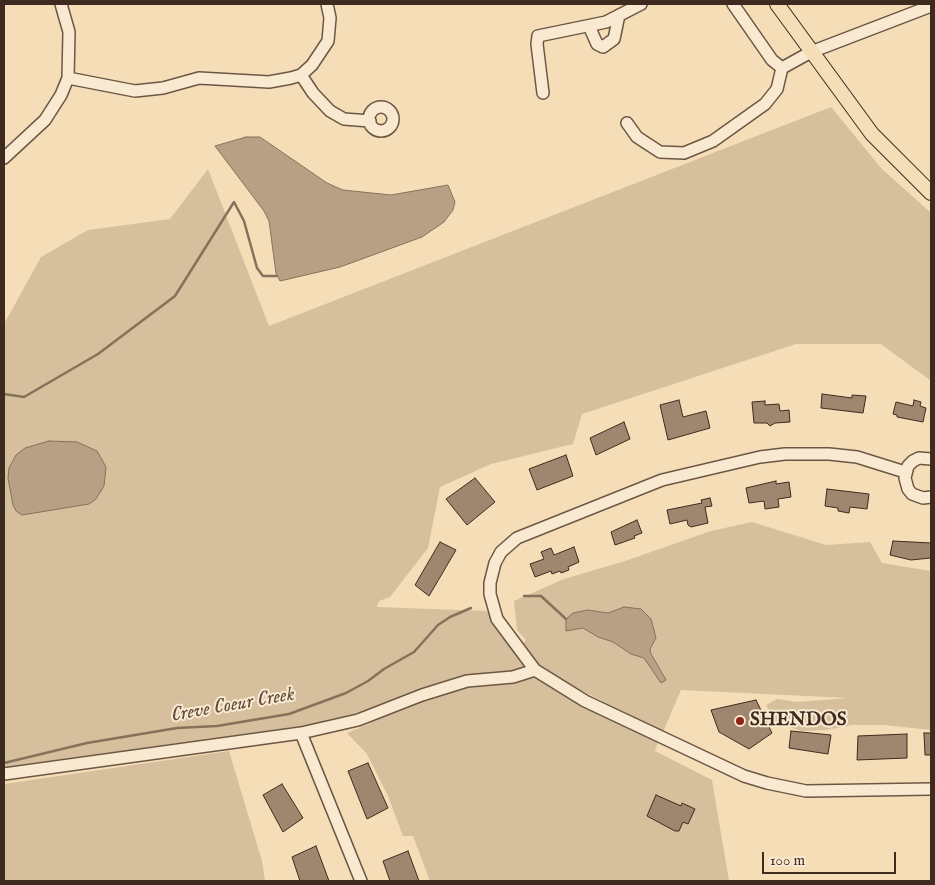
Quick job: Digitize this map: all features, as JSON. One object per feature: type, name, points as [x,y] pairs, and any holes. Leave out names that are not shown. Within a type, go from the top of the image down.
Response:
[{"type":"main road","points":[[777,4],[872,134],[931,193]]},
{"type":"street","points":[[4,158],[45,120],[61,95],[68,78],[69,32],[61,4]]},
{"type":"street","points":[[68,78],[135,91],[163,88],[199,78],[281,81],[301,75],[317,58],[328,41],[330,18],[327,4]]},
{"type":"street","points":[[543,93],[537,44],[538,36],[589,26],[619,15],[641,4]]},
{"type":"street","points":[[733,4],[772,60],[782,68]]},
{"type":"street","points":[[627,123],[637,137],[660,152],[684,153],[713,141],[765,104],[777,89],[782,68],[812,52],[931,6]]},
{"type":"street","points":[[589,26],[597,44],[603,47],[614,39],[619,15]]},
{"type":"street","points":[[301,75],[313,94],[330,111],[344,119],[370,121]]},
{"type":"street","points":[[905,472],[857,457],[828,454],[785,454],[760,457],[662,480],[517,538],[501,552],[494,563],[490,594],[497,619],[535,670],[585,701],[744,776],[776,786],[806,792],[931,789]]},
{"type":"street","points":[[931,459],[919,458],[913,461],[905,472],[906,484],[912,494],[923,498],[931,497]]},
{"type":"street","points":[[4,774],[301,733],[358,720],[422,695],[467,681],[513,676],[535,670]]},
{"type":"street","points":[[301,733],[361,881]]},
{"type":"shaded area","points":[[831,107],[882,169],[931,213],[931,381],[881,344],[796,344],[582,414],[573,444],[491,464],[440,487],[428,548],[390,597],[379,601],[377,607],[487,611],[535,676],[658,742],[655,751],[712,780],[729,881],[430,881],[413,836],[403,836],[388,796],[367,754],[347,733],[371,723],[366,710],[323,723],[4,767],[4,324],[41,257],[88,230],[170,219],[208,169],[269,326]]},
{"type":"shaded area","points":[[246,137],[260,137],[327,183],[343,190],[391,195],[448,185],[455,202],[453,210],[444,222],[422,237],[340,267],[280,281],[276,273],[269,221],[264,211],[215,146]]},
{"type":"shaded area","points":[[49,441],[77,442],[97,451],[106,467],[104,486],[96,499],[89,504],[22,515],[16,511],[13,505],[8,478],[9,468],[16,455],[25,448]]},
{"type":"shaded area","points":[[752,522],[826,545],[870,542],[882,563],[931,571],[931,730],[884,725],[852,725],[826,730],[802,731],[776,723],[766,705],[777,699],[797,702],[849,698],[681,690],[663,732],[538,668],[521,645],[526,640],[517,630],[514,601],[564,579],[625,561],[711,531]]},
{"type":"shaded area","points":[[624,607],[641,609],[651,619],[656,638],[650,649],[666,680],[661,683],[644,658],[631,654],[613,642],[598,637],[583,628],[566,631],[566,619],[573,613],[588,610],[608,613]]},
{"type":"shaded area","points":[[229,751],[262,861],[265,881],[4,881],[4,784]]},
{"type":"building","points":[[822,394],[852,398],[852,395],[866,396],[863,413],[821,408]]},
{"type":"building","points":[[679,400],[683,417],[706,411],[710,428],[668,440],[660,405]]},
{"type":"building","points":[[914,400],[921,402],[920,406],[926,408],[923,422],[897,417],[897,415],[893,414],[896,402],[913,406]]},
{"type":"building","points":[[765,401],[765,405],[779,404],[780,411],[789,410],[790,422],[775,423],[770,426],[767,423],[754,423],[752,402]]},
{"type":"building","points":[[624,422],[630,439],[596,455],[590,438]]},
{"type":"building","points":[[566,455],[573,476],[537,490],[529,469]]},
{"type":"building","points":[[475,478],[495,502],[467,525],[446,499]]},
{"type":"building","points":[[776,481],[776,484],[789,482],[791,497],[778,499],[779,507],[765,509],[764,501],[749,503],[746,488]]},
{"type":"building","points":[[827,489],[869,494],[867,509],[850,507],[849,513],[838,511],[838,508],[825,506]]},
{"type":"building","points":[[710,498],[712,506],[705,507],[708,523],[691,527],[688,525],[687,520],[670,524],[667,510],[702,503],[701,500]]},
{"type":"building","points":[[637,520],[642,533],[634,536],[635,538],[615,545],[611,532]]},
{"type":"building","points":[[893,541],[931,543],[931,558],[911,560],[890,555]]},
{"type":"building","points":[[440,542],[456,550],[429,596],[415,585]]},
{"type":"building","points":[[574,547],[579,562],[568,567],[569,570],[552,574],[551,571],[535,577],[530,564],[544,559],[541,552],[551,548],[554,555]]},
{"type":"building","name":"SHENDOS","points":[[756,700],[772,733],[749,749],[719,732],[711,710]]},
{"type":"building","points":[[791,731],[831,735],[828,754],[789,748]]},
{"type":"building","points":[[924,733],[931,733],[931,755],[925,755]]},
{"type":"building","points":[[907,734],[907,758],[857,760],[858,736]]},
{"type":"building","points":[[368,763],[388,808],[367,819],[348,771]]},
{"type":"building","points":[[282,784],[303,818],[283,832],[263,795]]},
{"type":"building","points":[[656,795],[681,806],[682,803],[695,809],[688,824],[683,822],[679,831],[675,831],[647,816]]},
{"type":"building","points":[[316,846],[329,881],[300,881],[292,857]]},
{"type":"building","points":[[408,851],[419,881],[390,881],[383,861]]},
{"type":"waterway","points":[[4,394],[24,397],[98,354],[175,296],[234,202],[244,221],[257,268],[263,276],[277,276]]},
{"type":"waterway","name":"Creve Coeur Creek","points":[[524,596],[541,596],[566,619]]},
{"type":"waterway","name":"Creve Coeur Creek","points":[[4,763],[87,743],[177,728],[217,726],[289,714],[346,693],[368,681],[384,669],[414,652],[438,625],[450,617],[471,608]]},
{"type":"place","name":"SHENDOS","points":[[740,721]]}]
